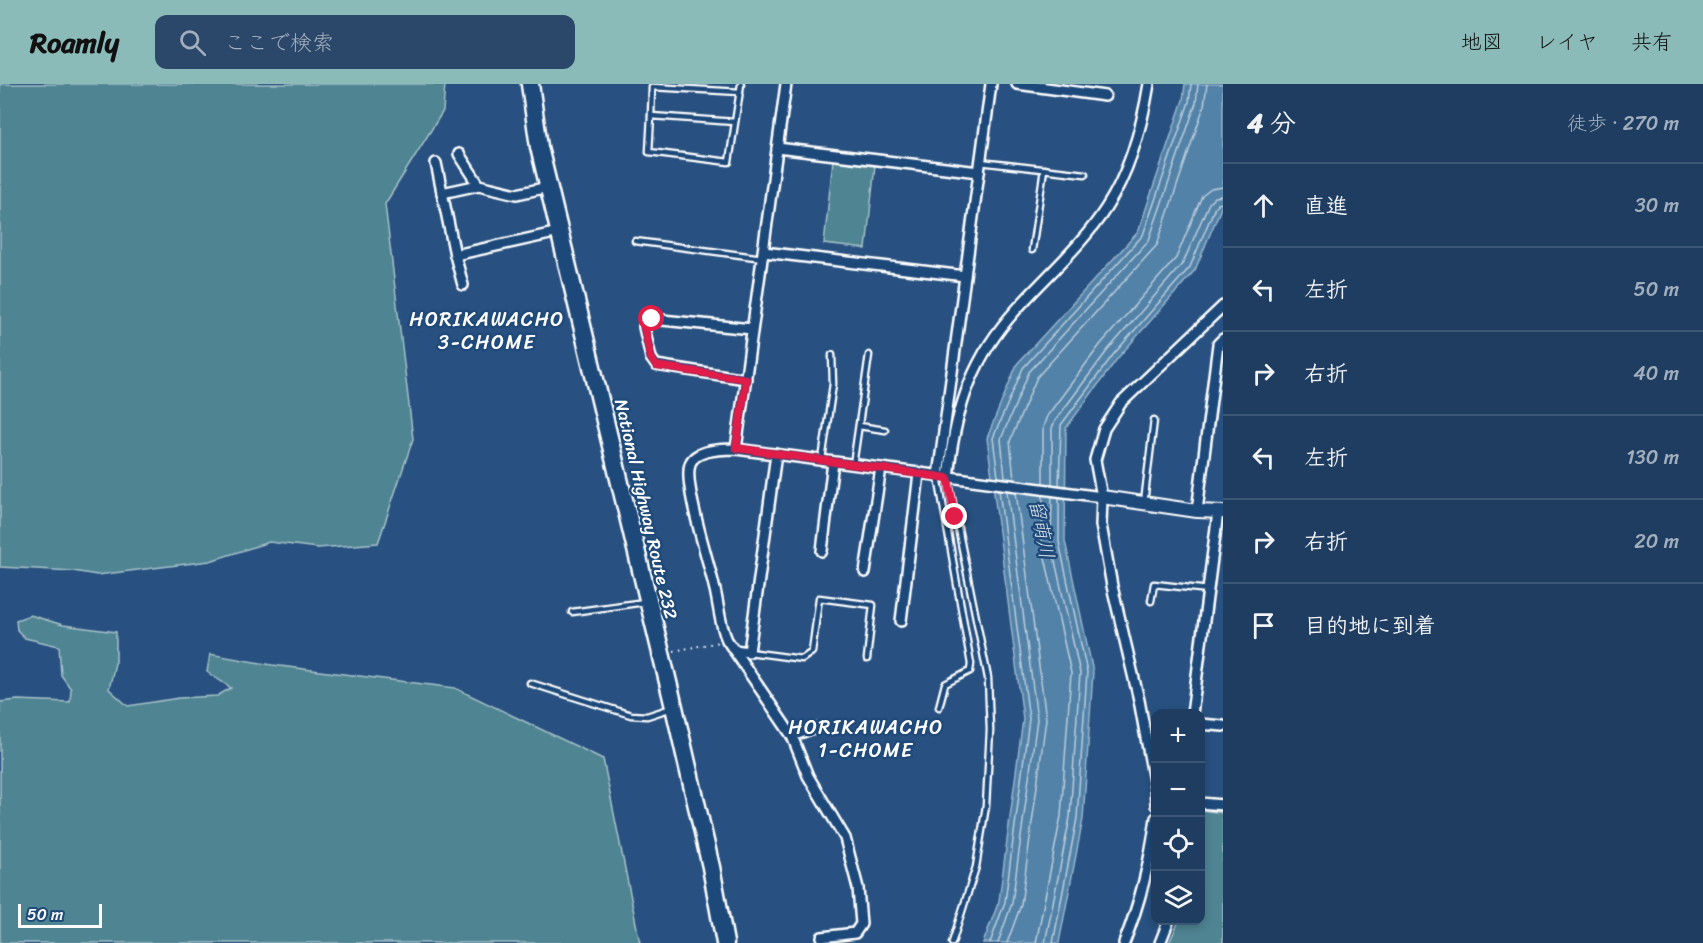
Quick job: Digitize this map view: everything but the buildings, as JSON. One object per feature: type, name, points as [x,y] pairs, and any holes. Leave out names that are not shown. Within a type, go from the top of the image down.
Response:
[{"type":"highway","name":"National Highway Route 232","points":[[530,84],[539,147],[548,187],[674,707],[711,867],[725,943]]},
{"type":"street","points":[[736,448],[786,84]]},
{"type":"street","points":[[946,477],[965,276],[991,84]]},
{"type":"street","points":[[1024,84],[1105,96]]},
{"type":"street","points":[[946,477],[956,422],[969,380],[993,338],[1009,317],[1061,263],[1106,209],[1129,164],[1149,84]]},
{"type":"street","points":[[777,148],[979,172]]},
{"type":"street","points":[[459,154],[479,185]]},
{"type":"street","points":[[436,163],[455,255],[464,285]]},
{"type":"street","points":[[442,193],[479,185],[517,194],[548,187]]},
{"type":"street","points":[[455,255],[559,232]]},
{"type":"street","points":[[763,255],[965,276]]},
{"type":"street","points":[[1151,765],[1140,700],[1112,586],[1101,525],[1095,460],[1104,429],[1121,403],[1223,306]]},
{"type":"street","points":[[746,379],[656,366],[651,358],[644,327],[652,319],[752,329]]},
{"type":"street","points":[[1197,511],[1218,344],[1223,339]]},
{"type":"street","points":[[822,937],[855,933],[861,924],[858,888],[845,838],[808,776],[792,736],[727,640],[722,629],[690,484],[690,464],[695,457],[712,450],[736,448],[1197,511],[1220,512],[1193,709]]},
{"type":"street","points":[[734,650],[750,652],[776,454]]},
{"type":"street","points":[[822,551],[833,462]]},
{"type":"street","points":[[865,572],[881,468]]},
{"type":"street","points":[[901,621],[919,474]]},
{"type":"street","points":[[1205,724],[1223,726]]},
{"type":"street","points":[[792,736],[814,728]]},
{"type":"street","points":[[1205,803],[1223,805]]},
{"type":"street","points":[[1124,943],[1136,913],[1151,854]]},
{"type":"street","points":[[1160,943],[1167,925]]},
{"type":"lane","points":[[740,92],[652,87],[649,152],[729,162],[740,92],[741,84]]},
{"type":"lane","points":[[651,116],[735,122]]},
{"type":"lane","points":[[980,162],[1084,174]]},
{"type":"lane","points":[[1032,250],[1044,169]]},
{"type":"lane","points":[[635,241],[763,255]]},
{"type":"lane","points":[[822,460],[833,384],[832,355]]},
{"type":"lane","points":[[854,465],[869,355]]},
{"type":"lane","points":[[1144,503],[1154,420]]},
{"type":"lane","points":[[859,426],[885,430]]},
{"type":"lane","points":[[939,707],[945,684],[951,679],[966,675],[970,671],[971,664],[946,477]]},
{"type":"lane","points":[[946,477],[988,678],[990,730],[986,806],[976,867],[952,943]]},
{"type":"lane","points":[[1151,601],[1154,584],[1209,590]]},
{"type":"lane","points":[[750,652],[802,659],[812,652],[819,598],[873,605],[867,659]]},
{"type":"lane","points":[[572,612],[648,602]]},
{"type":"lane","points":[[530,683],[631,715],[647,716],[674,707]]},
{"type":"path","points":[[660,653],[727,640]]},
{"type":"green space","points":[[0,84],[445,84],[443,111],[385,204],[413,439],[378,543],[318,548],[269,542],[210,561],[97,575],[73,571],[0,567]]},
{"type":"green space","points":[[833,160],[875,165],[866,249],[824,244]]},
{"type":"green space","points":[[30,615],[63,625],[116,632],[116,659],[109,689],[128,706],[179,698],[217,696],[231,688],[207,672],[210,654],[272,665],[455,688],[603,759],[640,943],[0,943],[0,702],[18,700],[70,702],[71,689],[61,675],[59,646],[25,638],[17,630],[16,620]]},
{"type":"green space","points":[[1205,811],[1223,813],[1223,943],[1169,943],[1177,925],[1205,925]]},
{"type":"water","name":"留萌川","points":[[1185,84],[1223,84],[1223,203],[1195,270],[1117,359],[1066,428],[1065,541],[1093,672],[1083,819],[1059,943],[983,943],[999,901],[1023,719],[987,438],[1017,364],[1138,232],[1183,100]]},
{"type":"district","name":"HORIKAWACHO 3-CHOME","points":[[487,330]]},
{"type":"district","name":"HORIKAWACHO 1-CHOME","points":[[866,738]]},
{"type":"route","points":[[652,319],[644,327],[651,358],[656,366],[746,379],[736,448],[948,478],[955,517]]}]
